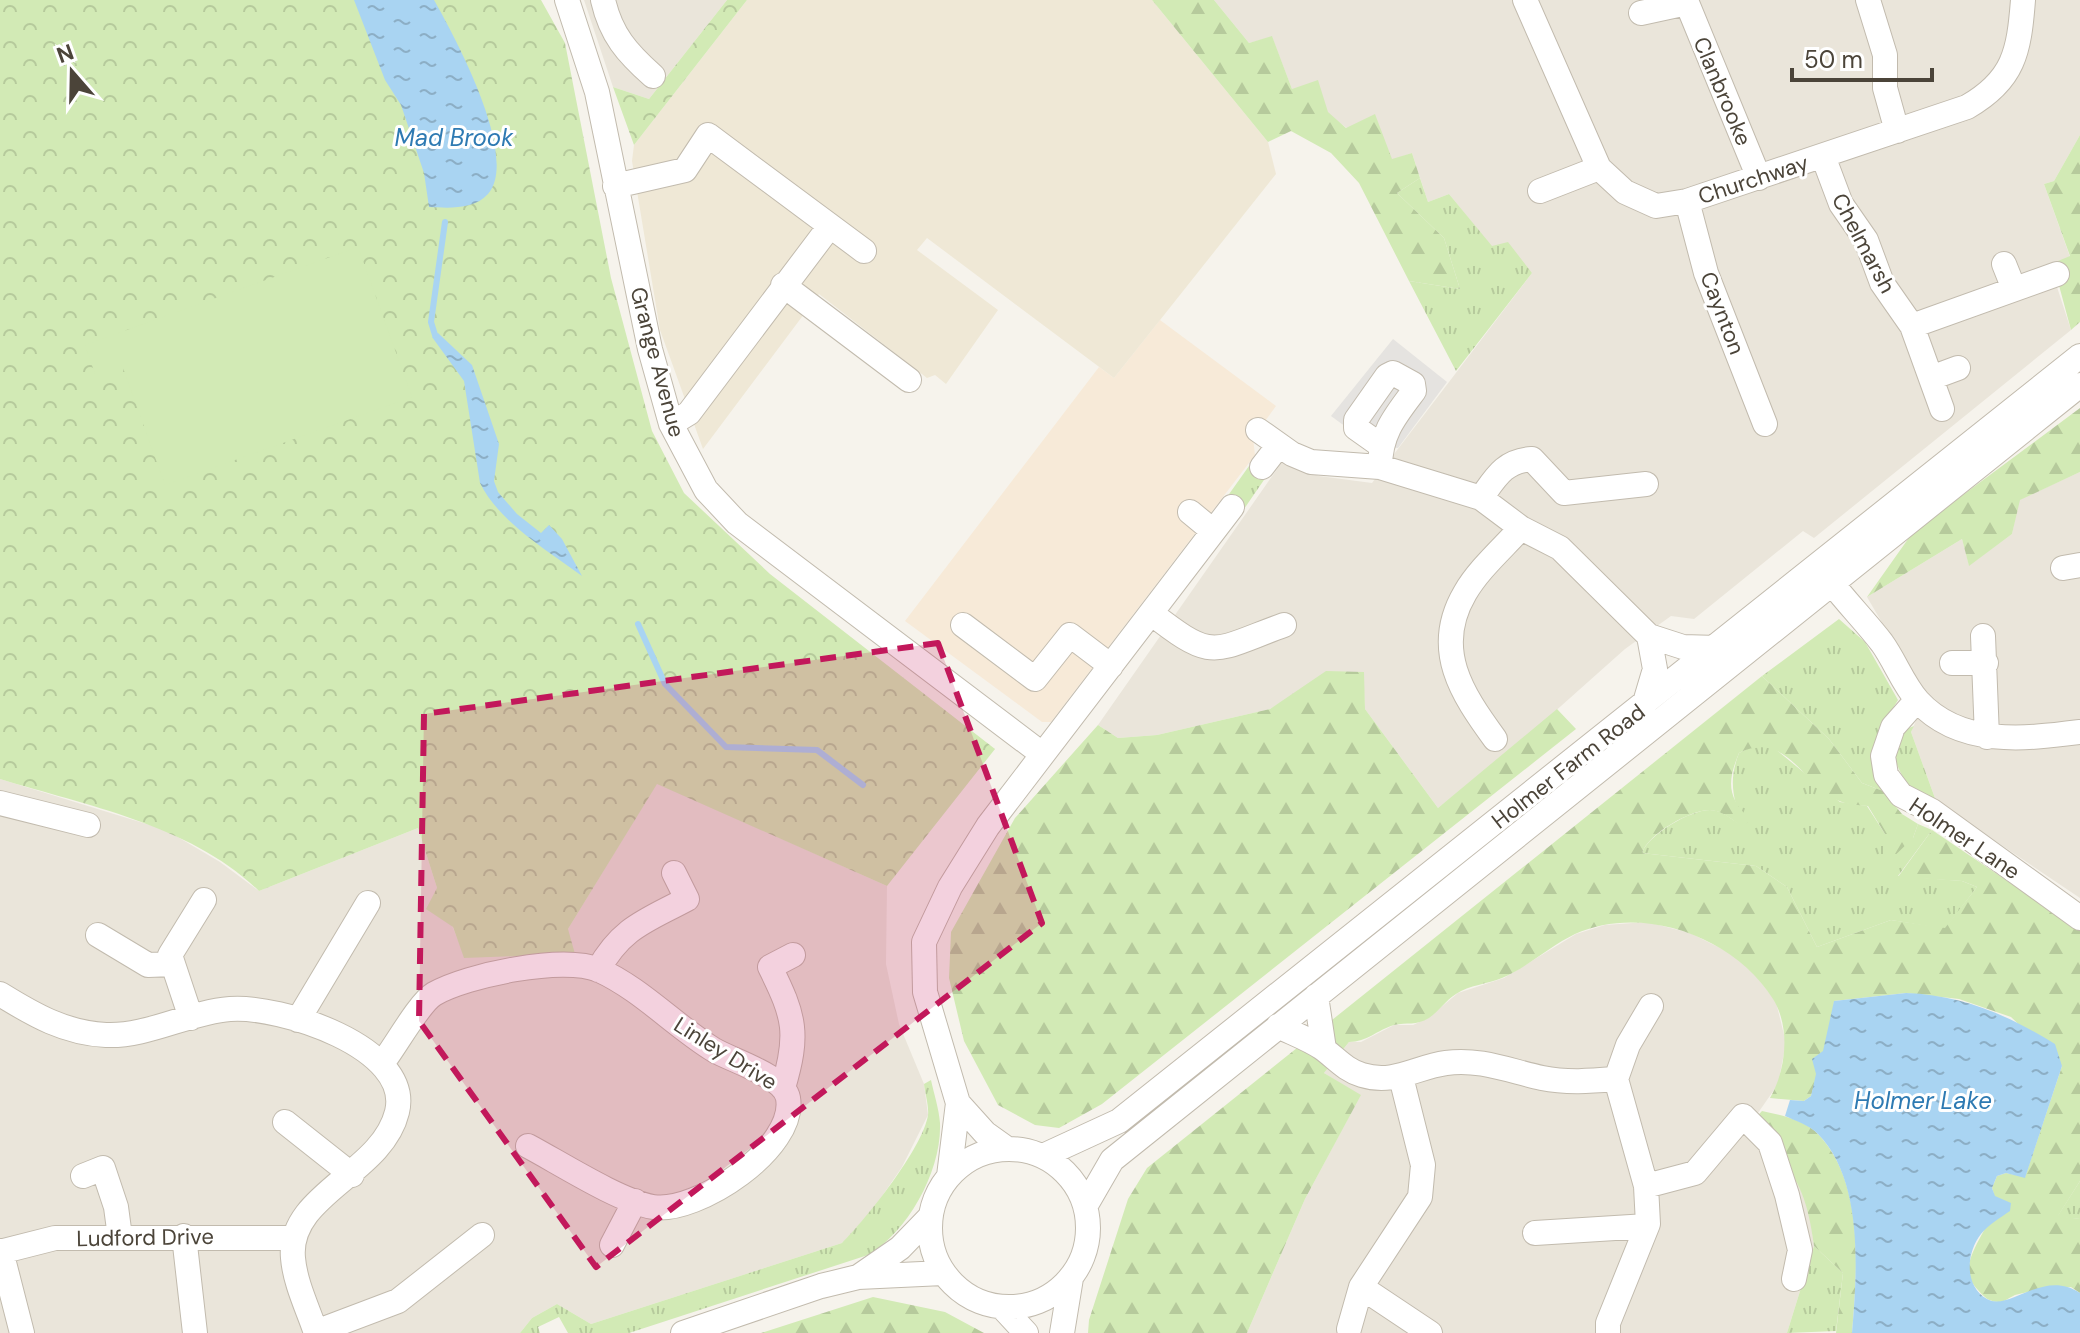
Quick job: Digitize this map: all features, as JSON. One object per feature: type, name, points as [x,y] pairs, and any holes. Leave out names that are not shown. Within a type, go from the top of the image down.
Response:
[{"type":"street","name":"Grange Avenue","points":[[567,0],[597,92],[650,349],[671,424],[706,490],[737,523],[1042,754]]},
{"type":"street","points":[[603,0],[611,32],[628,54],[653,76]]},
{"type":"street","name":"Churchway","points":[[1525,0],[1599,168],[1625,192],[1656,206],[1687,201],[1967,107],[1997,87],[2008,75],[2014,58],[2023,0]]},
{"type":"street","points":[[1868,0],[1885,55],[1885,88],[1897,131]]},
{"type":"street","name":"Clanbrooke","points":[[1641,13],[1687,3],[1715,77],[1735,113],[1759,178]]},
{"type":"street","points":[[615,186],[685,170],[708,135],[864,251]]},
{"type":"street","name":"Chelmarsh","points":[[1823,156],[1841,204],[1866,240],[1882,283],[1912,326],[1942,409]]},
{"type":"street","points":[[1540,191],[1599,168]]},
{"type":"street","name":"Caynton","points":[[1687,201],[1706,273],[1765,424]]},
{"type":"street","points":[[671,424],[689,413],[830,226]]},
{"type":"street","points":[[2004,264],[2014,289]]},
{"type":"street","points":[[1912,326],[2057,274]]},
{"type":"street","points":[[783,285],[882,368],[909,380]]},
{"type":"street","name":"Holmer Farm Road","points":[[1043,1156],[1119,1121],[2080,356]]},
{"type":"street","points":[[1931,378],[1958,368]]},
{"type":"street","name":"Holmer Farm Road","points":[[1086,1205],[1112,1160],[2080,385]]},
{"type":"street","points":[[1258,430],[1311,462],[1380,456],[1481,498],[1521,528],[1560,548],[1649,636],[1683,647],[1717,648]]},
{"type":"street","points":[[1262,467],[1279,445]]},
{"type":"street","points":[[1481,498],[1502,469],[1514,461],[1532,459],[1564,493],[1646,484]]},
{"type":"street","points":[[949,1176],[958,1103],[925,992],[924,942],[950,887],[973,850],[1042,754],[1232,507]]},
{"type":"street","points":[[1190,512],[1213,531]]},
{"type":"street","points":[[1495,739],[1464,697],[1452,664],[1452,628],[1465,593],[1521,528]]},
{"type":"street","points":[[1831,582],[1882,644],[1917,700],[1962,730],[1987,737],[2037,738],[2080,732]]},
{"type":"street","points":[[1151,613],[1191,644],[1213,651],[1284,625]]},
{"type":"street","points":[[963,625],[1035,679],[1070,635],[1111,666]]},
{"type":"street","points":[[1644,706],[1655,669],[1649,636]]},
{"type":"street","points":[[1983,636],[1987,737]]},
{"type":"street","points":[[1952,663],[1986,663]]},
{"type":"street","name":"Holmer Lane","points":[[1917,700],[1893,727],[1885,742],[1883,756],[1886,775],[1901,795],[1932,811],[2080,918]]},
{"type":"street","points":[[0,803],[88,825]]},
{"type":"street","points":[[598,970],[613,943],[630,929],[687,899],[674,873]]},
{"type":"street","points":[[191,1018],[170,955],[204,900]]},
{"type":"street","points":[[298,1020],[368,903]]},
{"type":"street","points":[[98,935],[148,965],[173,964]]},
{"type":"street","points":[[783,1088],[793,1057],[794,1033],[786,998],[770,967],[793,955]]},
{"type":"street","name":"Linley Drive","points":[[383,1062],[431,995],[480,978],[533,967],[580,965],[598,970],[737,1063],[777,1079],[788,1098],[787,1114],[772,1146],[733,1180],[692,1199],[656,1208],[635,1201],[528,1146]]},
{"type":"street","points":[[0,994],[57,1026],[83,1034],[111,1036],[230,1009],[275,1013],[326,1030],[383,1062],[396,1082],[398,1108],[388,1137],[352,1175],[303,1215],[292,1238],[297,1278],[316,1333],[398,1301],[482,1235]]},
{"type":"street","points":[[1316,996],[1324,1049]]},
{"type":"street","points":[[1608,1333],[1608,1323],[1647,1226],[1646,1186],[1616,1079],[1649,1024]]},
{"type":"street","points":[[1278,1026],[1324,1049],[1335,1062],[1362,1075],[1401,1077],[1444,1063],[1479,1062],[1545,1078],[1585,1082],[1616,1079]]},
{"type":"street","points":[[1349,1329],[1361,1287],[1420,1197],[1423,1165],[1401,1077]]},
{"type":"street","points":[[958,1103],[985,1133],[1006,1148]]},
{"type":"street","points":[[1646,1186],[1695,1173],[1715,1145],[1743,1116],[1770,1143],[1800,1250],[1794,1279]]},
{"type":"street","points":[[285,1122],[352,1175]]},
{"type":"street","points":[[1006,1148],[1043,1156],[1062,1168],[1076,1185],[1086,1205],[1089,1231],[1084,1256],[1071,1278],[1051,1295],[1027,1305],[1002,1307],[969,1296],[943,1273],[931,1241],[930,1217],[939,1190],[965,1161],[985,1152],[1006,1148]]},
{"type":"street","points":[[94,1165],[116,1207],[120,1237]]},
{"type":"street","points":[[612,1245],[635,1201]]},
{"type":"street","points":[[858,1277],[900,1248],[930,1217]]},
{"type":"street","points":[[1535,1233],[1647,1226]]},
{"type":"street","points":[[184,1236],[195,1333]]},
{"type":"street","name":"Ludford Drive","points":[[1,1251],[55,1238],[292,1238]]},
{"type":"street","points":[[1,1251],[22,1333]]},
{"type":"street","points":[[683,1333],[821,1286],[858,1277],[943,1273]]},
{"type":"street","points":[[1062,1333],[1071,1278]]},
{"type":"street","points":[[1361,1287],[1430,1333]]},
{"type":"street","points":[[1002,1307],[1026,1333]]},
{"type":"highlighted area","points":[[938,643],[1042,923],[596,1267],[419,1021],[424,714]]},
{"type":"shaded area","points":[[584,0],[727,0],[649,99],[613,87]]},
{"type":"shaded area","points":[[747,0],[1152,0],[1268,142],[1276,174],[1114,378],[927,238],[917,250],[998,310],[946,384],[935,375],[927,378],[819,294],[703,449],[660,330],[632,161],[634,145]]},
{"type":"shaded area","points":[[1214,0],[2080,0],[2080,135],[2054,181],[2044,184],[2070,257],[2057,287],[2071,330],[1814,538],[1803,531],[1694,619],[1671,616],[1625,649],[1505,756],[1438,808],[1365,709],[1363,672],[1291,696],[1270,709],[1157,735],[1118,738],[1098,725],[1282,462],[1319,476],[1372,483],[1532,273],[1492,247],[1449,194],[1428,202],[1412,153],[1392,160],[1292,89],[1272,37],[1249,43]]},
{"type":"shaded area","points":[[1160,320],[1276,406],[1253,438],[1255,455],[1051,722],[1042,722],[905,621],[1099,367],[1114,378]]},
{"type":"shaded area","points":[[1393,339],[1447,382],[1398,448],[1372,446],[1331,416]]},
{"type":"shaded area","points":[[2080,472],[2080,898],[1936,801],[1911,732],[1926,698],[1867,597],[1962,539],[1969,565],[2012,534],[2019,500]]},
{"type":"shaded area","points":[[0,779],[166,830],[220,862],[259,891],[418,828],[437,888],[465,958],[568,929],[657,783],[887,886],[886,964],[899,1024],[924,1084],[928,1115],[902,1167],[867,1218],[842,1243],[591,1324],[557,1304],[532,1318],[520,1333],[0,1333]]},
{"type":"shaded area","points":[[1647,922],[1690,933],[1730,953],[1750,968],[1776,1002],[1786,1043],[1778,1084],[1749,1126],[1788,1165],[1809,1206],[1814,1246],[1787,1333],[1247,1333],[1305,1199],[1360,1096],[1324,1073],[1349,1042],[1361,1042],[1394,1025],[1413,1025],[1428,1018],[1458,993],[1504,978],[1576,934],[1605,925]]},
{"type":"green space","points":[[0,0],[541,0],[565,43],[611,278],[652,431],[684,493],[770,574],[995,749],[887,886],[657,784],[568,929],[575,954],[464,958],[453,927],[426,909],[437,888],[418,828],[259,891],[232,868],[170,834],[103,809],[0,779]]},
{"type":"green space","points":[[727,0],[747,0],[634,145],[613,87],[649,99]]},
{"type":"green space","points":[[1152,0],[1214,0],[1249,43],[1272,36],[1292,89],[1318,80],[1328,112],[1346,128],[1375,114],[1392,159],[1412,153],[1420,178],[1397,193],[1444,238],[1460,289],[1409,281],[1359,183],[1331,153],[1291,131],[1268,142]]},
{"type":"green space","points":[[2080,135],[2080,322],[2071,330],[2053,263],[2070,256],[2044,184],[2054,181]]},
{"type":"green space","points":[[1420,178],[1428,202],[1449,194],[1492,246],[1508,242],[1532,273],[1456,371],[1409,281],[1460,289],[1444,238],[1397,193]]},
{"type":"green space","points":[[358,247],[412,397],[165,485],[122,365],[95,374],[85,345]]},
{"type":"green space","points":[[2080,408],[2080,472],[2020,500],[2012,534],[1969,566],[1962,539],[1867,597],[1913,532]]},
{"type":"green space","points":[[1249,466],[1266,477],[1244,509],[1227,497]]},
{"type":"green space","points":[[1839,619],[1865,642],[1898,700],[1890,713],[1883,791],[1862,783],[1829,739],[1762,676]]},
{"type":"green space","points":[[1326,671],[1364,672],[1365,709],[1438,808],[1557,709],[1576,729],[1102,1104],[1059,1128],[1035,1125],[998,1105],[964,1041],[949,978],[951,932],[1015,818],[1098,725],[1118,738],[1157,735],[1270,709]]},
{"type":"green space","points":[[1762,676],[1829,739],[1862,783],[1883,791],[1902,814],[1918,824],[1913,838],[1884,866],[1885,834],[1868,806],[1842,802],[1828,795],[1783,754],[1756,748],[1739,753],[1732,772],[1733,796],[1750,819],[1743,828],[1719,812],[1702,811],[1661,831],[1642,853],[1756,866],[1787,887],[1817,947],[1891,920],[1945,928],[1977,887],[1962,881],[1898,877],[1932,830],[2080,930],[2080,1181],[2058,1216],[2080,1219],[2080,1293],[2071,1287],[2050,1289],[2022,1293],[1995,1302],[1982,1295],[1970,1278],[1972,1253],[1991,1214],[1994,1201],[1992,1188],[1997,1176],[2006,1173],[2025,1177],[2062,1066],[2011,1017],[1959,999],[1906,993],[1834,1001],[1833,1021],[1811,1096],[1804,1101],[1770,1098],[1783,1062],[1784,1036],[1779,1010],[1756,977],[1712,943],[1686,932],[1630,922],[1602,925],[1575,934],[1512,973],[1452,996],[1424,1020],[1394,1025],[1349,1042],[1324,1073],[1361,1095],[1305,1199],[1247,1333],[1088,1333],[1089,1320],[1128,1199],[1147,1168]]},
{"type":"green space","points":[[1914,726],[1911,732],[1936,801],[1911,787],[1897,766],[1890,746],[1899,732]]},
{"type":"green space","points":[[1755,745],[1774,748],[1840,802],[1867,806],[1885,834],[1913,838],[1918,824],[1932,830],[1898,876],[1962,881],[1977,887],[1945,929],[1891,920],[1817,947],[1787,887],[1756,866],[1642,853],[1661,831],[1702,811],[1719,812],[1744,827],[1735,799],[1734,773],[1739,753]]},
{"type":"green space","points":[[931,1080],[940,1123],[939,1141],[929,1179],[909,1216],[883,1245],[868,1255],[629,1333],[568,1333],[559,1317],[538,1327],[540,1333],[520,1333],[532,1318],[557,1304],[591,1324],[842,1243],[878,1201],[916,1146],[928,1115],[924,1084]]},
{"type":"green space","points":[[1762,1111],[1807,1125],[1834,1155],[1844,1178],[1855,1230],[1852,1333],[1836,1333],[1843,1273],[1814,1246],[1806,1207],[1794,1178],[1776,1154],[1748,1126]]},
{"type":"green space","points":[[2080,1181],[2080,1219],[2057,1217]]},
{"type":"green space","points":[[1814,1246],[1843,1273],[1836,1331],[1787,1333]]},
{"type":"green space","points":[[873,1297],[945,1312],[984,1333],[761,1333]]},
{"type":"water","name":"Mad Brook","points":[[354,0],[434,0],[469,68],[491,126],[496,177],[488,194],[476,203],[460,207],[429,207],[424,173],[401,105],[385,80]]},
{"type":"water","points":[[438,333],[472,365],[499,444],[494,481],[498,492],[517,514],[541,533],[549,525],[562,539],[582,576],[512,523],[488,497],[480,483],[464,381],[432,337]]},
{"type":"water","name":"Holmer Lake","points":[[1906,993],[1946,998],[1984,1008],[2055,1044],[2062,1066],[2025,1178],[2006,1173],[1997,1176],[1992,1188],[1995,1196],[2011,1203],[2010,1211],[1981,1234],[1972,1250],[1970,1269],[1974,1286],[1987,1299],[1996,1301],[2053,1285],[2080,1293],[2080,1333],[1852,1333],[1856,1256],[1850,1202],[1843,1176],[1833,1154],[1818,1134],[1785,1116],[1790,1100],[1804,1101],[1811,1096],[1816,1074],[1812,1059],[1823,1051],[1834,1001]]},
{"type":"waterway","points":[[435,335],[431,322],[445,222]]},
{"type":"waterway","points":[[638,624],[665,684],[726,747],[817,750],[863,785]]}]
